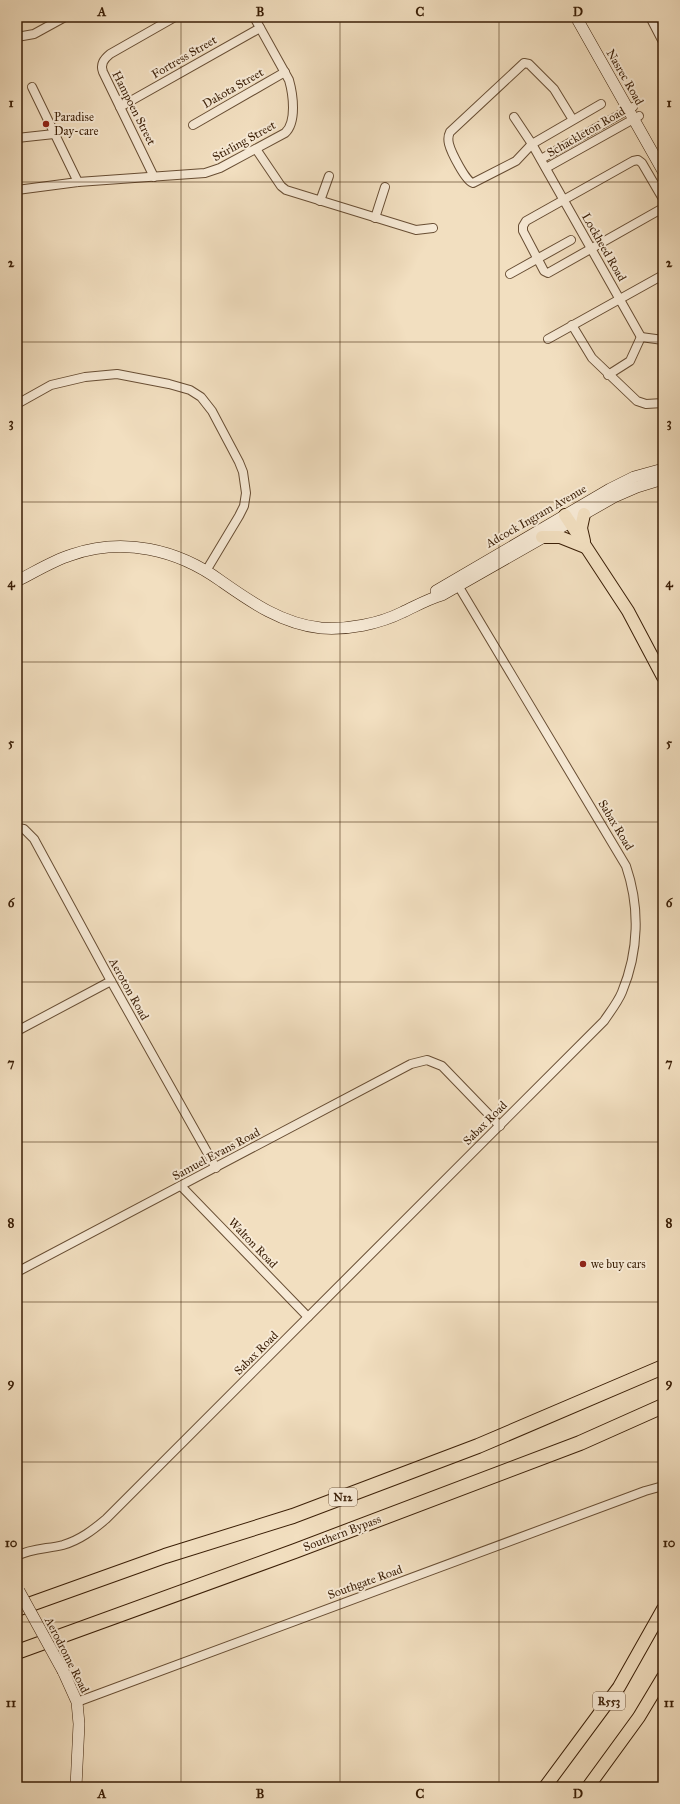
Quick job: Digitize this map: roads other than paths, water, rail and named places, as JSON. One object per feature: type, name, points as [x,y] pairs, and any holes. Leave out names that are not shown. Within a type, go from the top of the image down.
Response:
[{"type":"highway","name":"N12","points":[[17,1609],[165,1556],[293,1516],[485,1443],[663,1368]]},
{"type":"highway","name":"Southern Bypass","points":[[17,1652],[295,1551],[580,1443],[663,1406]]},
{"type":"highway","points":[[580,1443],[663,1417]]},
{"type":"main road","points":[[584,514],[581,528],[586,548]]},
{"type":"main road","points":[[567,519],[628,611],[663,677]]},
{"type":"main road","points":[[542,537],[560,537],[586,548]]},
{"type":"main road","name":"R553","points":[[546,1787],[619,1687],[663,1609]]},
{"type":"main road","name":"R553","points":[[588,1787],[639,1717],[663,1677]]},
{"type":"street","points":[[17,37],[31,36],[65,17]]},
{"type":"street","name":"Hampoen Street","points":[[154,177],[103,72],[104,60],[110,54],[175,17]]},
{"type":"street","name":"Stirling Street","points":[[17,190],[78,182],[215,171],[285,133],[290,126],[291,88],[285,72],[254,17]]},
{"type":"street","name":"Nasrec Road","points":[[576,17],[663,159]]},
{"type":"street","name":"Nasrec Road","points":[[582,17],[634,113],[663,171]]},
{"type":"street","points":[[650,17],[663,42]]},
{"type":"street","name":"Fortress Street","points":[[120,107],[260,28]]},
{"type":"street","points":[[573,120],[554,90],[529,64],[524,63],[448,135],[449,144],[467,180],[472,183],[516,161],[532,144],[602,104]]},
{"type":"street","name":"Dakota Street","points":[[193,125],[285,72]]},
{"type":"street","points":[[32,87],[78,182]]},
{"type":"street","name":"Schackleton Road","points":[[541,159],[585,134],[634,113]]},
{"type":"street","name":"Schackleton Road","points":[[546,168],[590,143],[634,113]]},
{"type":"street","name":"Lockheed Road","points":[[514,117],[541,159],[641,337]]},
{"type":"street","points":[[17,138],[54,134]]},
{"type":"street","points":[[585,134],[590,143]]},
{"type":"street","points":[[256,149],[283,189],[416,230],[434,228]]},
{"type":"street","points":[[663,199],[642,163],[636,160],[526,221],[523,226],[523,231],[544,272],[548,273],[663,208]]},
{"type":"street","points":[[320,201],[329,176]]},
{"type":"street","points":[[375,218],[385,187]]},
{"type":"street","points":[[510,274],[571,240]]},
{"type":"street","points":[[548,339],[619,298],[663,275]]},
{"type":"street","points":[[572,325],[592,358],[608,375],[641,403],[663,403]]},
{"type":"street","points":[[608,375],[630,361],[641,337],[663,340]]},
{"type":"street","points":[[17,404],[51,385],[85,377],[117,374],[169,384],[190,390],[201,397],[212,411],[239,462],[243,472],[246,492],[244,506],[239,516],[206,571]]},
{"type":"street","name":"Adcock Ingram Avenue","points":[[17,581],[70,555],[91,549],[118,546],[140,547],[171,554],[192,562],[262,609],[288,620],[321,628],[368,625],[403,613],[429,598],[438,589],[457,583],[542,537],[610,489],[634,477],[663,469]]},
{"type":"street","name":"Adcock Ingram Avenue","points":[[457,583],[567,519],[584,514],[637,486],[663,479]]},
{"type":"street","name":"Sabax Road","points":[[17,1556],[28,1552],[63,1545],[91,1532],[101,1524],[604,1021],[622,993],[630,968],[636,934],[634,891],[623,860],[457,583]]},
{"type":"street","name":"Aeroton Road","points":[[17,828],[24,830],[34,839],[111,981],[216,1168]]},
{"type":"street","points":[[17,1031],[111,981]]},
{"type":"street","name":"Samuel Evans Road","points":[[17,1272],[411,1064],[427,1060],[442,1066],[500,1126]]},
{"type":"street","name":"Walton Road","points":[[181,1186],[308,1317]]},
{"type":"street","name":"Southgate Road","points":[[76,1702],[645,1491],[663,1486]]},
{"type":"street","name":"Aerodrome Road","points":[[18,1589],[63,1671],[76,1702],[79,1724],[76,1787]]},
{"type":"place","name":"Paradise Day-care","points":[[46,124]]},
{"type":"place","name":"we buy cars","points":[[583,1264]]}]
